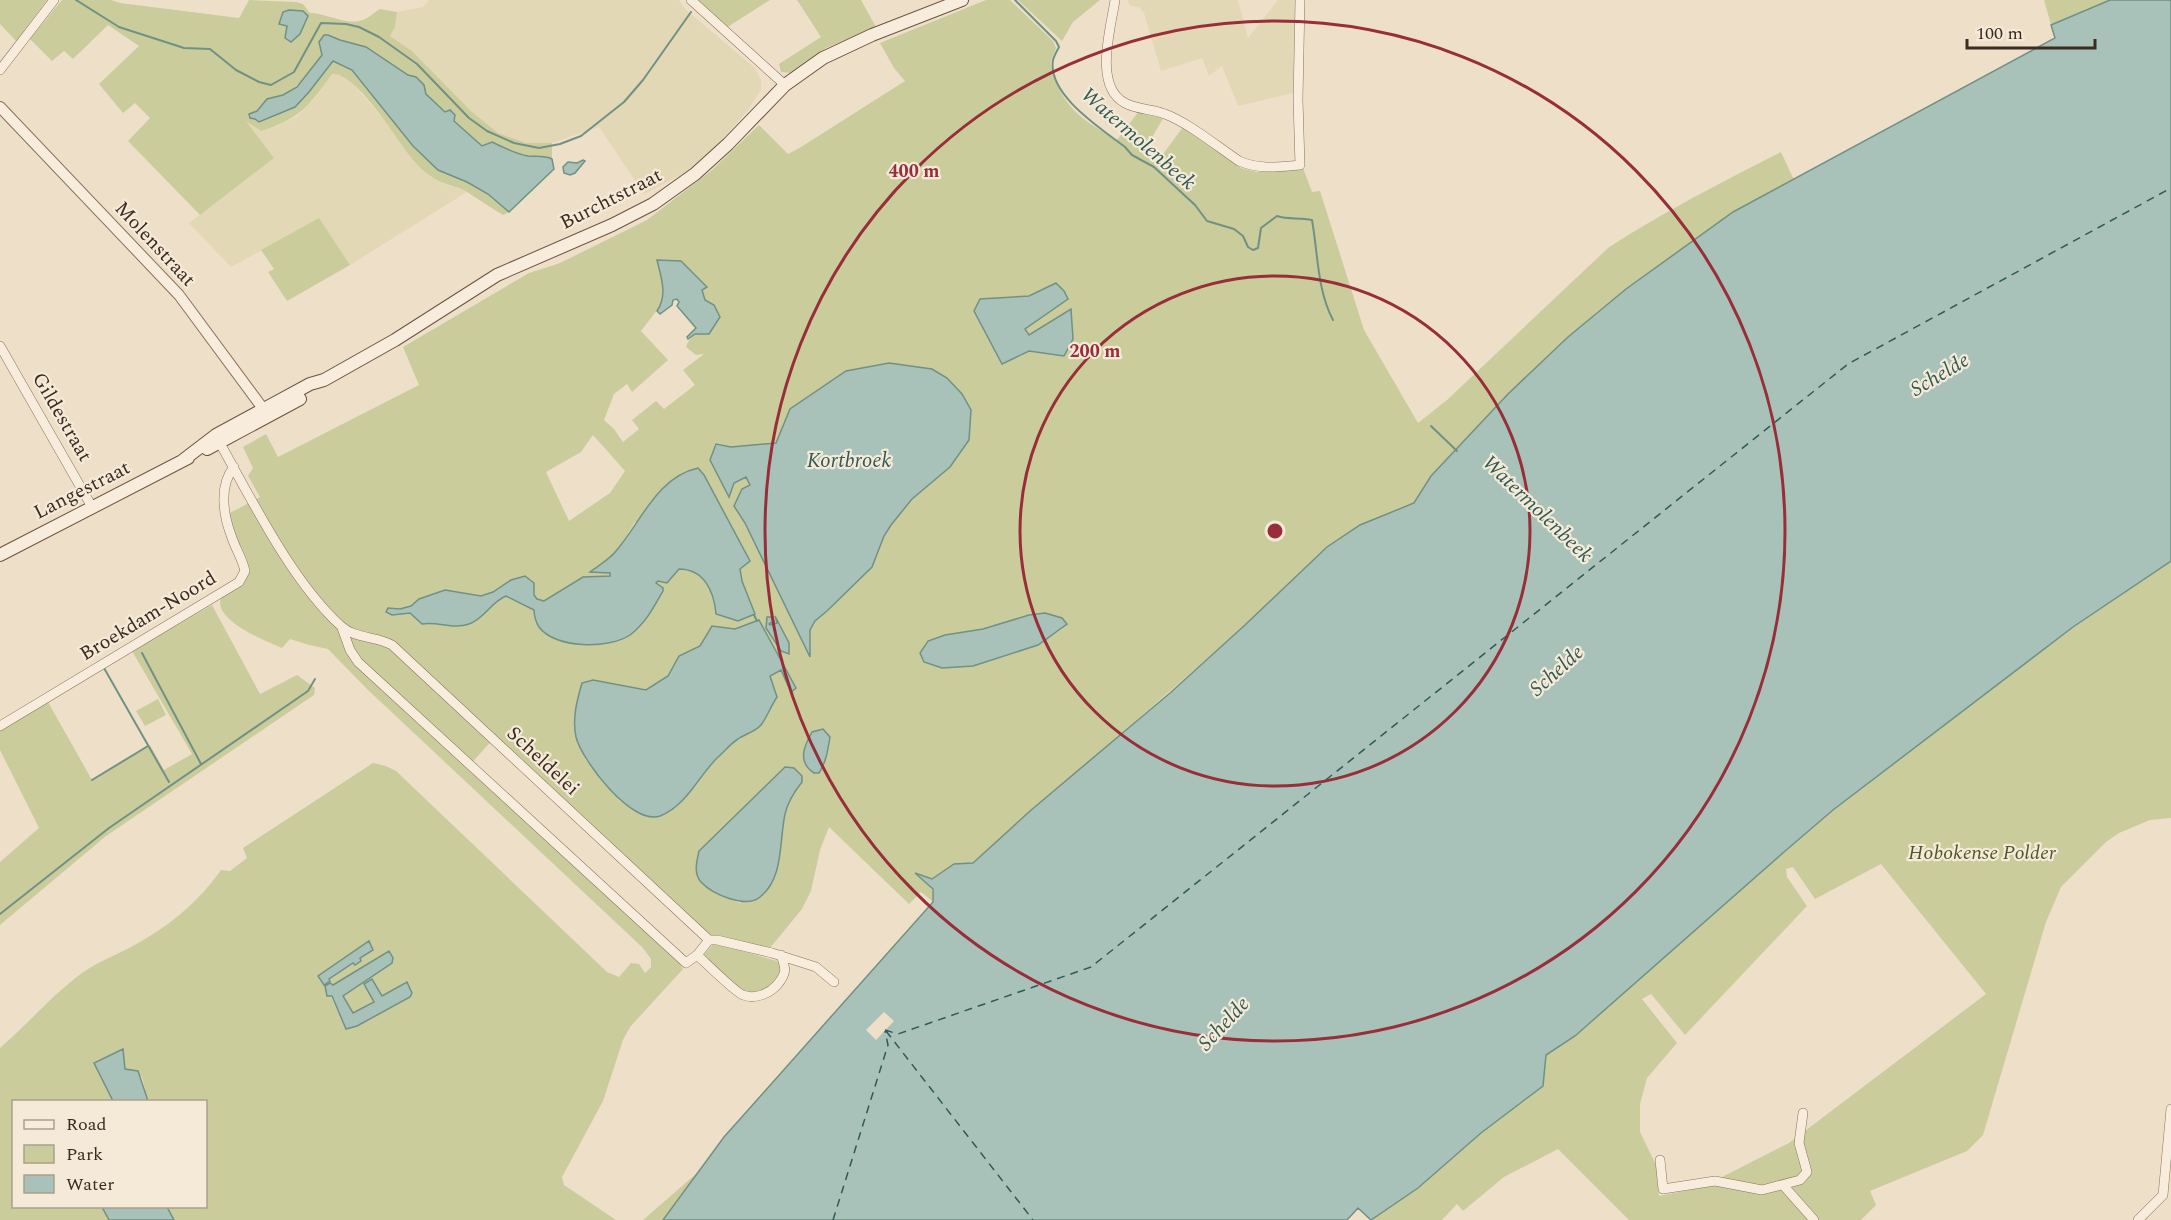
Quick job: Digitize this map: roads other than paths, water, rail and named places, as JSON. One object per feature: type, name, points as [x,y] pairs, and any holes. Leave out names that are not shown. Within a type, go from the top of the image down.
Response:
[{"type":"main road","name":"Burchtstraat","points":[[266,413],[303,397],[324,380],[395,340],[497,275],[612,225],[653,204],[694,174],[728,144],[785,86],[823,58],[846,46],[962,0]]},
{"type":"main road","name":"Langestraat","points":[[0,555],[182,461],[266,413]]},
{"type":"street","points":[[0,70],[54,0]]},
{"type":"street","points":[[691,0],[785,86]]},
{"type":"street","points":[[1115,0],[1106,70],[1109,84],[1116,95],[1125,103],[1166,114],[1239,161],[1263,168],[1300,165],[1298,99],[1300,0]]},
{"type":"street","name":"Molenstraat","points":[[0,107],[179,295],[266,413]]},
{"type":"street","name":"Gildestraat","points":[[0,346],[92,507]]},
{"type":"street","name":"Scheldelei","points":[[218,439],[293,568],[342,627],[356,634],[392,645],[709,940]]},
{"type":"street","name":"Broekdam-Noord","points":[[0,726],[240,582],[245,571],[227,523],[224,491],[226,478],[234,467]]},
{"type":"street","name":"Scheldelei","points":[[342,627],[350,650],[358,662],[686,963],[697,955]]},
{"type":"street","points":[[781,956],[786,969],[784,976],[771,992],[758,996],[743,995],[697,955],[709,940],[724,941],[781,956],[816,967],[834,982]]},
{"type":"street","points":[[2138,1220],[2163,1195],[2171,1109]]},
{"type":"street","points":[[1660,1160],[1663,1189],[1715,1181],[1762,1190],[1800,1180],[1807,1172],[1799,1143],[1803,1113]]},
{"type":"street","points":[[1783,1185],[1814,1220]]},
{"type":"water","name":"Schelde","points":[[2110,0],[2171,0],[2171,561],[2073,627],[1833,810],[1575,1036],[1546,1055],[1543,1086],[1481,1133],[1418,1188],[1371,1220],[1358,1208],[1347,1220],[663,1220],[724,1137],[933,902],[933,889],[915,873],[932,879],[954,864],[973,863],[1030,811],[1170,693],[1327,547],[1360,525],[1414,503],[1431,476],[1508,394],[1568,337],[1626,289],[1733,212],[2055,38],[2051,25]]},
{"type":"water","points":[[303,11],[308,16],[300,34],[291,42],[285,38],[287,26],[279,24],[283,12]]},
{"type":"water","points":[[324,35],[366,47],[408,75],[416,77],[424,85],[426,94],[445,112],[450,110],[455,115],[454,121],[482,146],[492,142],[524,155],[549,158],[552,159],[554,169],[509,212],[488,194],[438,170],[413,146],[352,70],[333,61],[295,107],[259,122],[250,118],[249,114],[257,111],[267,99],[283,95],[297,87],[322,55],[319,42]]},
{"type":"water","points":[[585,161],[575,173],[570,175],[564,173],[563,167],[568,162],[577,163]]},
{"type":"water","points":[[657,260],[681,261],[707,287],[702,290],[705,300],[714,305],[720,317],[709,334],[695,334],[688,339],[687,337],[696,328],[677,306],[679,302],[677,299],[673,300],[672,305],[660,314],[657,311],[663,292]]},
{"type":"water","points":[[1056,283],[1068,299],[1025,329],[1029,335],[1071,309],[1073,339],[1064,356],[1029,351],[1002,364],[974,311],[980,299],[1029,296]]},
{"type":"water","name":"Kortbroek","points":[[889,363],[932,369],[947,378],[962,394],[971,410],[969,440],[950,467],[912,499],[891,525],[884,536],[872,567],[815,621],[810,630],[810,657],[745,523],[734,506],[742,489],[750,485],[746,477],[734,483],[729,497],[710,460],[716,444],[731,447],[776,443],[790,409],[846,371]]},
{"type":"water","points":[[698,468],[704,475],[750,561],[740,569],[742,581],[755,614],[738,621],[716,614],[713,597],[706,583],[695,573],[679,569],[667,583],[658,581],[656,583],[663,588],[663,591],[640,626],[621,640],[609,643],[583,644],[557,640],[539,627],[534,610],[506,596],[474,622],[463,626],[422,624],[410,613],[392,615],[386,612],[388,608],[400,609],[411,606],[419,599],[445,590],[481,596],[493,592],[511,580],[525,576],[534,583],[534,595],[537,599],[544,601],[583,577],[610,576],[610,573],[590,572],[614,554],[651,502],[671,481]]},
{"type":"water","points":[[1045,613],[1062,618],[1067,624],[1038,645],[973,666],[942,668],[924,662],[920,653],[928,641],[945,635],[983,629],[1029,615]]},
{"type":"water","points":[[775,616],[789,643],[789,654],[781,651],[766,628],[767,617],[771,617],[774,621],[770,625],[777,623]]},
{"type":"water","points":[[759,620],[796,688],[791,692],[781,670],[770,676],[777,697],[761,725],[730,746],[710,765],[685,798],[669,811],[660,816],[649,816],[623,802],[598,775],[580,748],[576,737],[575,716],[582,683],[593,680],[646,690],[668,676],[679,656],[700,646],[712,626],[735,629]]},
{"type":"water","points":[[823,729],[830,737],[823,765],[819,773],[814,773],[805,764],[805,748],[812,732]]},
{"type":"water","points":[[785,767],[794,768],[802,776],[802,782],[786,809],[777,870],[768,889],[754,900],[738,901],[706,887],[697,875],[699,851]]},
{"type":"water","points":[[369,941],[373,950],[360,958],[361,961],[355,965],[353,963],[329,979],[330,981],[324,985],[318,976]]},
{"type":"water","points":[[389,951],[393,958],[392,963],[343,996],[353,1013],[374,1002],[364,984],[372,979],[382,996],[407,982],[412,993],[410,997],[357,1026],[346,1029],[332,996],[327,996],[325,986],[330,983],[333,985]]},
{"type":"water","points":[[123,1049],[125,1069],[138,1071],[148,1100],[112,1100],[94,1063]]},
{"type":"water","points":[[103,1208],[168,1208],[174,1220],[109,1220]]},
{"type":"waterway","name":"Watermolenbeek","points":[[76,0],[119,27],[184,48],[210,49],[236,70],[259,82],[271,85],[294,72],[321,23],[359,27],[379,37],[417,64],[469,118],[487,131],[514,143],[539,148],[560,144],[581,136],[624,102],[643,80],[691,12]]},
{"type":"waterway","name":"Watermolenbeek","points":[[1015,0],[1056,41],[1059,47],[1053,60],[1053,73],[1058,86],[1067,98],[1132,155],[1154,167],[1195,205],[1207,221],[1234,229],[1243,236],[1248,247],[1253,250],[1258,248],[1261,228],[1277,216],[1312,220],[1321,284],[1333,320]]},
{"type":"waterway","name":"Watermolenbeek","points":[[1431,426],[1457,451]]},
{"type":"waterway","points":[[754,615],[757,621]]},
{"type":"waterway","points":[[142,653],[201,764]]},
{"type":"waterway","points":[[104,668],[169,782]]},
{"type":"waterway","points":[[0,914],[109,828],[308,691],[315,679]]},
{"type":"waterway","points":[[92,780],[148,746]]},
{"type":"park label","name":"Hobokense Polder","points":[[1982,853]]}]
